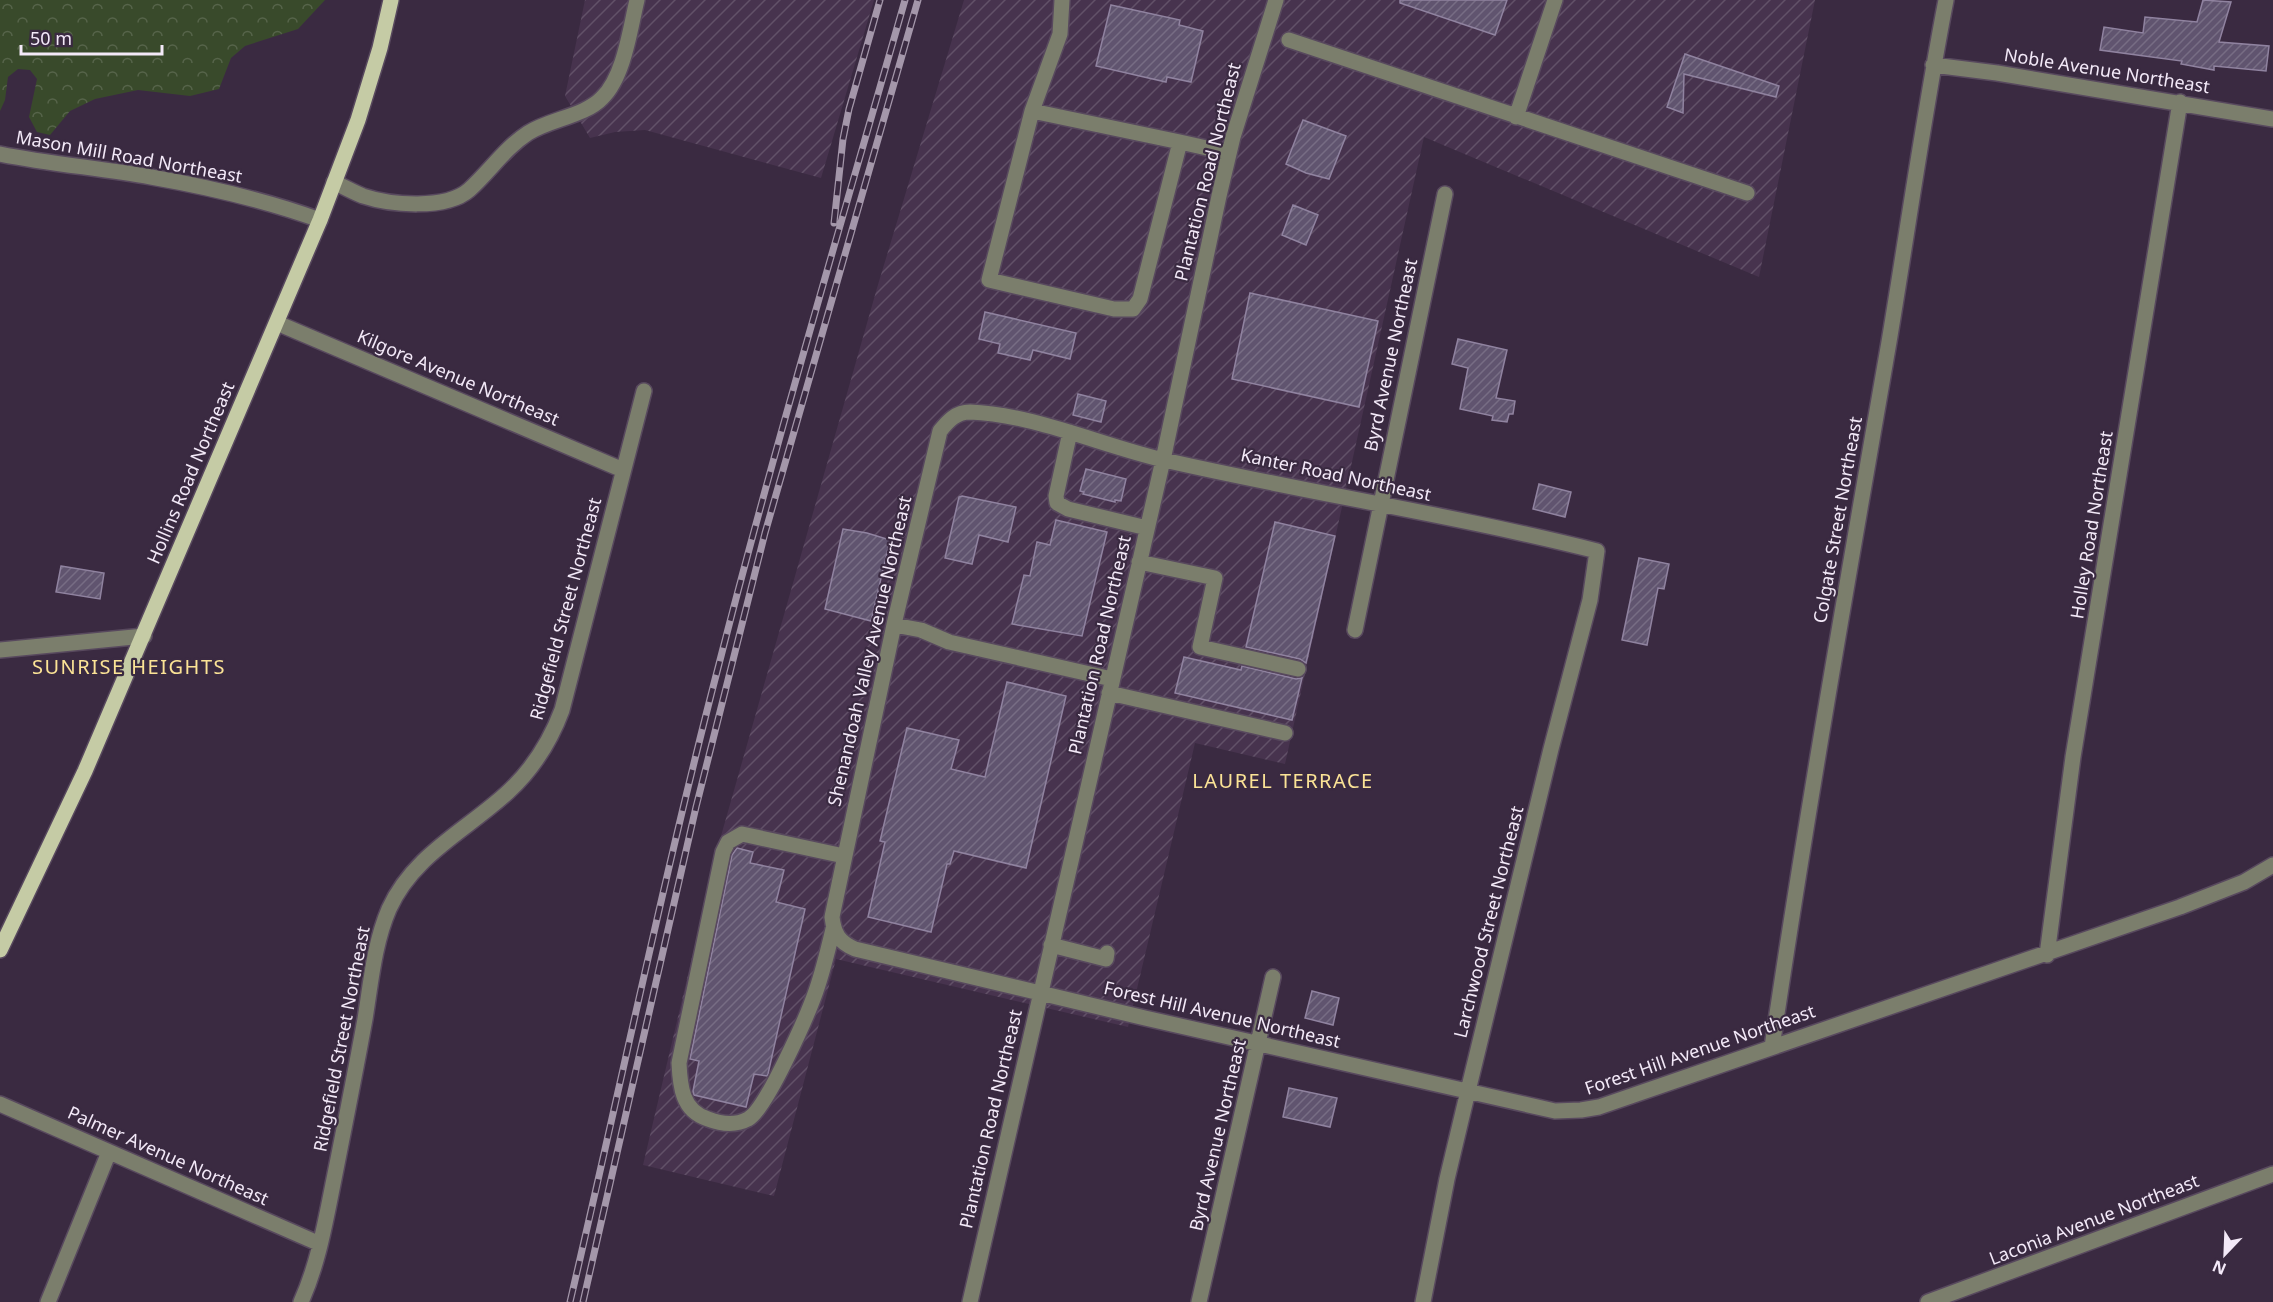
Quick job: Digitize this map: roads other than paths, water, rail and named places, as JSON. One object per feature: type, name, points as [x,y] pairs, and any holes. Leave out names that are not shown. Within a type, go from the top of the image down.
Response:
[{"type":"main road","name":"Hollins Road Northeast","points":[[0,950],[85,771],[320,220],[358,120],[380,48],[391,0]]},
{"type":"street","points":[[334,183],[363,196],[388,202],[414,204],[455,198],[468,191],[502,153],[527,133],[588,108],[602,98],[621,63],[637,0]]},
{"type":"street","points":[[1062,0],[1060,34],[1032,111],[988,280],[1114,309],[1133,309],[1140,299],[1180,142]]},
{"type":"street","name":"Plantation Road Northeast","points":[[970,1302],[1163,460],[1229,153],[1253,67],[1276,0]]},
{"type":"street","points":[[1516,117],[1555,0]]},
{"type":"street","name":"Colgate Street Northeast","points":[[1772,1047],[1799,869],[1946,0]]},
{"type":"street","points":[[1289,40],[1747,193]]},
{"type":"street","name":"Noble Avenue Northeast","points":[[1934,65],[2180,102],[2273,119]]},
{"type":"street","name":"Holley Road Northeast","points":[[2047,955],[2073,758],[2180,102]]},
{"type":"street","points":[[1032,111],[1229,153]]},
{"type":"street","name":"Mason Mill Road Northeast","points":[[0,154],[213,189],[258,200],[320,220]]},
{"type":"street","name":"Byrd Avenue Northeast","points":[[1355,630],[1445,194]]},
{"type":"street","name":"Kilgore Avenue Northeast","points":[[277,322],[623,470]]},
{"type":"street","name":"Ridgefield Street Northeast","points":[[301,1302],[321,1244],[350,1101],[375,951],[388,911],[396,894],[416,868],[506,793],[544,750],[554,731],[562,710],[644,391]]},
{"type":"street","name":"Shenandoah Valley Avenue Northeast","points":[[844,856],[742,834],[728,842],[723,852],[679,1063],[680,1089],[689,1107],[703,1118],[722,1124],[736,1123],[749,1119],[760,1108],[784,1066],[810,1008],[833,929],[832,917],[844,856],[894,626],[940,431],[949,419],[969,412],[1010,418],[1070,432]]},
{"type":"street","points":[[1070,432],[1056,496],[1057,503],[1068,509],[1147,528]]},
{"type":"street","name":"Kanter Road Northeast","points":[[1070,432],[1163,460],[1381,504],[1596,552]]},
{"type":"street","name":"Larchwood Street Northeast","points":[[1424,1302],[1447,1179],[1551,749],[1590,600],[1596,552]]},
{"type":"street","points":[[1139,562],[1215,578],[1200,646],[1298,669]]},
{"type":"street","points":[[894,626],[921,630],[949,642],[1285,734]]},
{"type":"street","points":[[0,650],[144,636]]},
{"type":"street","name":"Forest Hill Avenue Northeast","points":[[833,929],[838,940],[855,949],[1145,1018],[1259,1042],[1555,1111],[1581,1110],[1599,1107],[2047,955],[2244,882],[2273,865]]},
{"type":"street","points":[[1051,945],[1106,960],[1107,953]]},
{"type":"street","name":"Byrd Avenue Northeast","points":[[1199,1302],[1273,977]]},
{"type":"street","name":"Palmer Avenue Northeast","points":[[0,1104],[321,1244]]},
{"type":"street","points":[[48,1302],[109,1152]]},
{"type":"street","name":"Laconia Avenue Northeast","points":[[1928,1302],[2273,1174]]},
{"type":"railway","points":[[834,223],[843,139],[849,109],[880,0]]},
{"type":"railway","points":[[570,1302],[661,902],[719,664],[786,414],[905,0]]},
{"type":"railway","points":[[583,1302],[696,807],[765,533],[918,0]]},
{"type":"district","name":"SUNRISE HEIGHTS","points":[[129,667]]},
{"type":"district","name":"LAUREL TERRACE","points":[[1283,781]]}]
